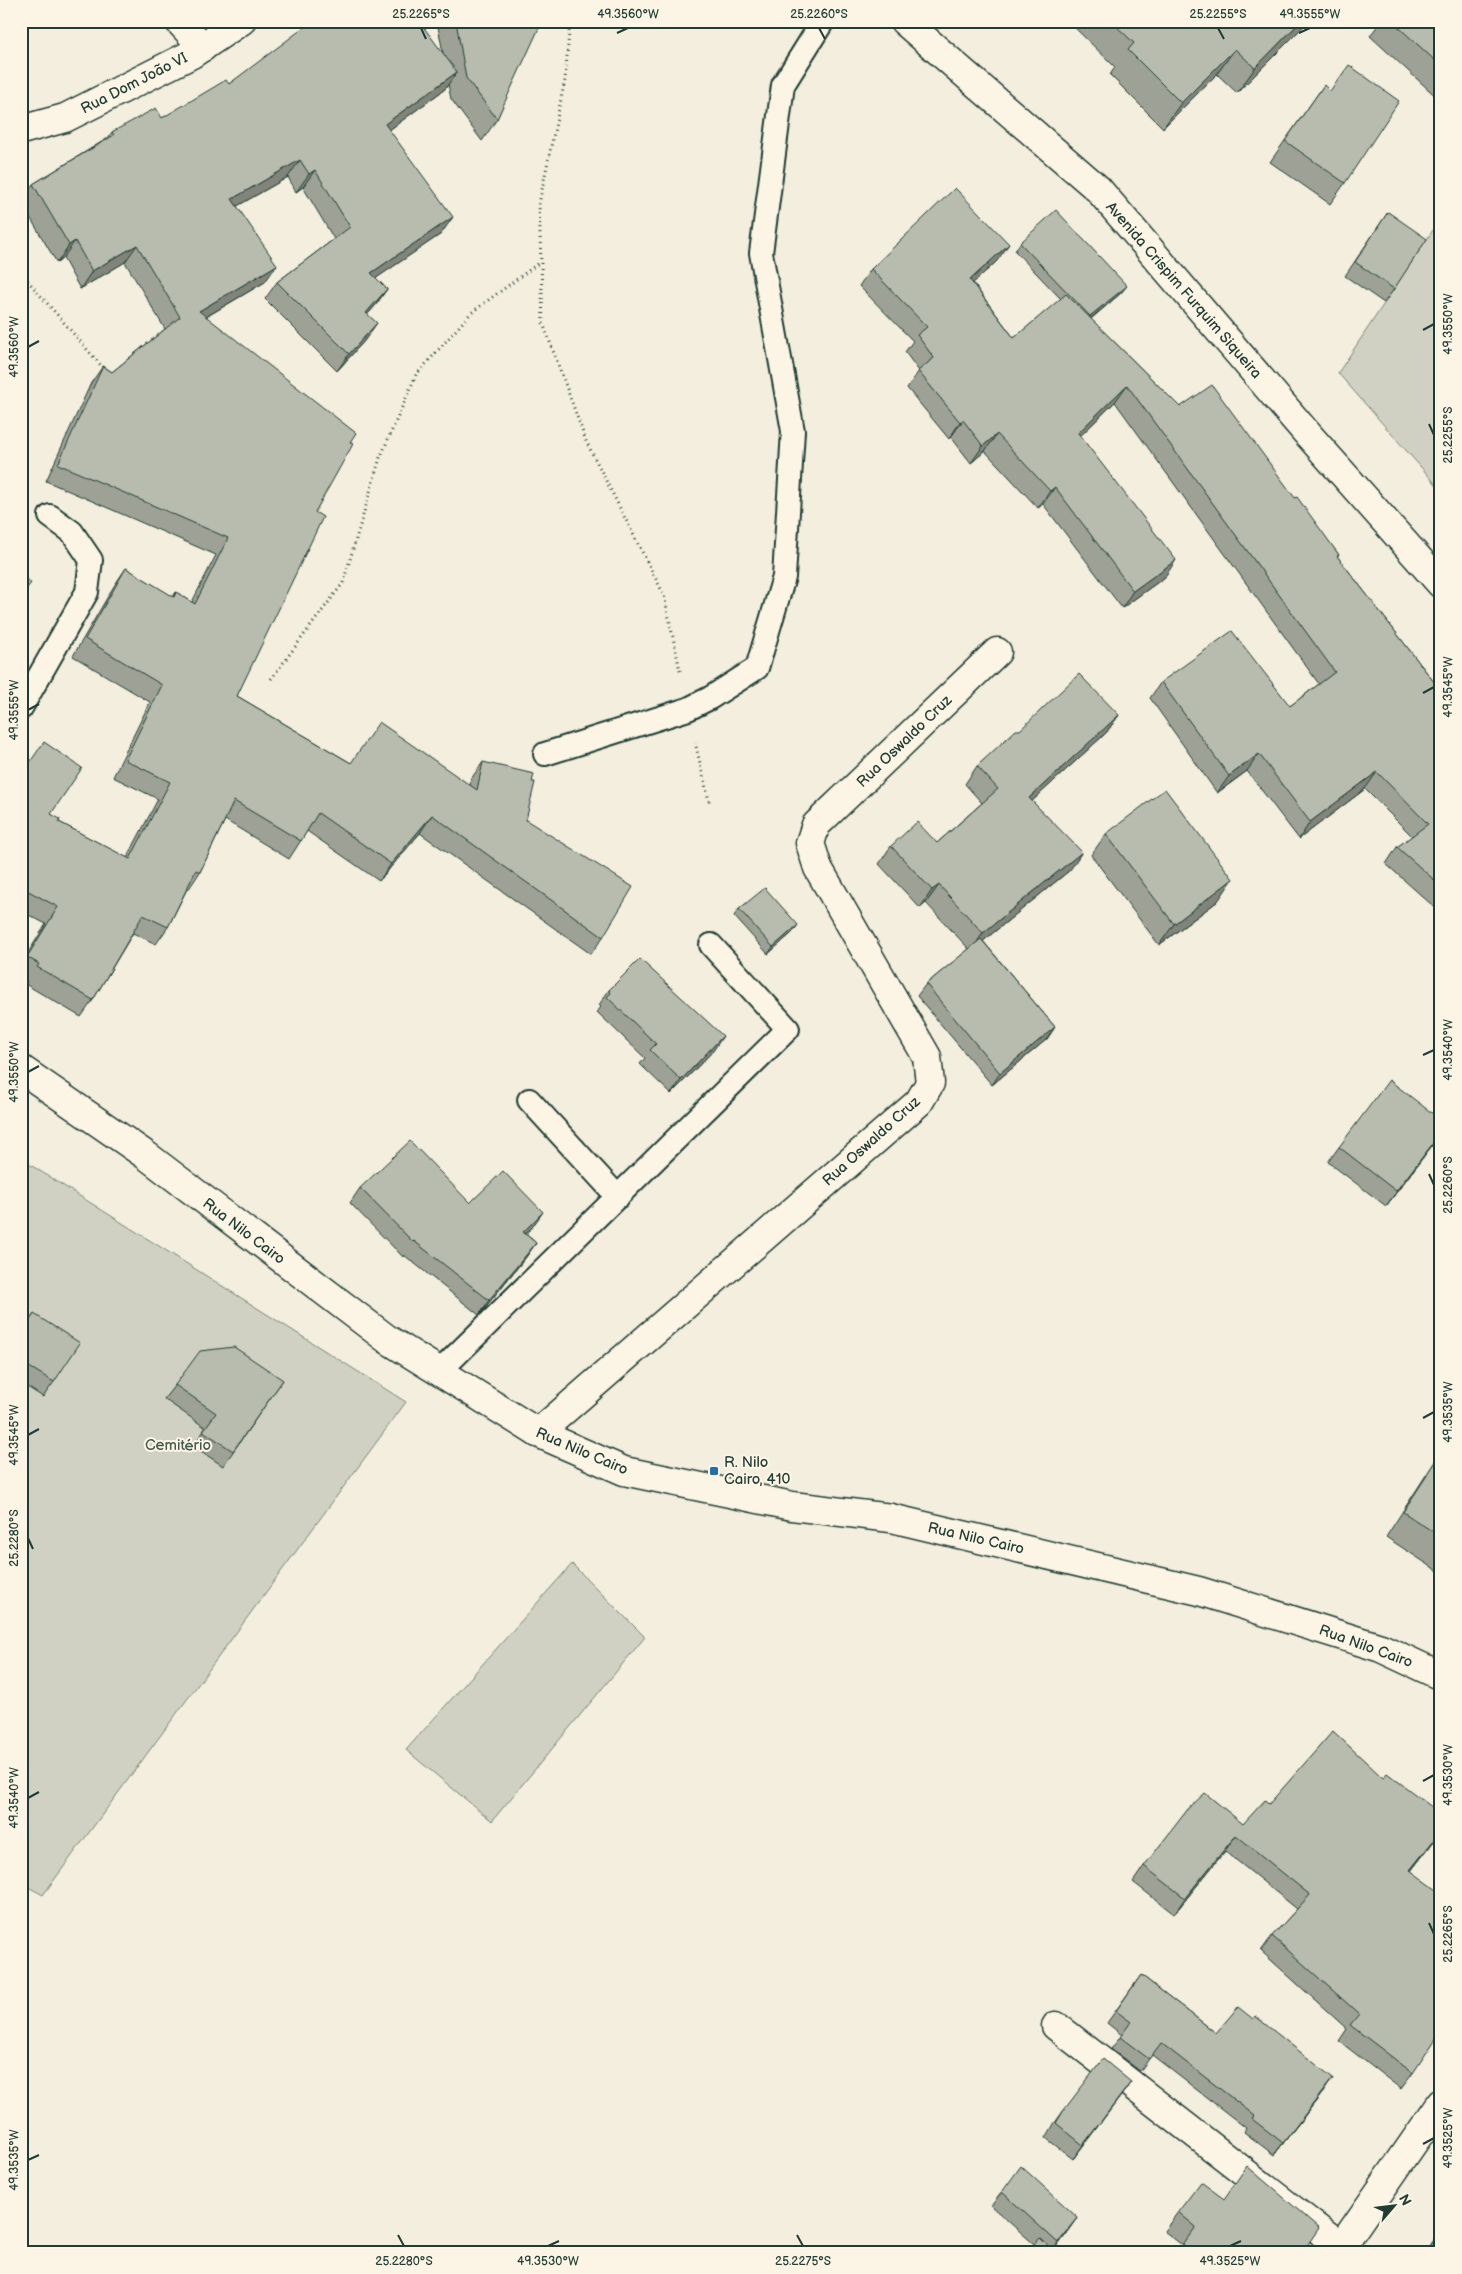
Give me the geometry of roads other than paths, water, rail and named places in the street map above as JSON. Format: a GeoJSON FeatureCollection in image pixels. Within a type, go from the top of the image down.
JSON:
{"type":"FeatureCollection","features":[{"type":"Feature","properties":{"kind":"street"},"geometry":{"type":"LineString","coordinates":[[179,21],[203,47]]}},
{"type":"Feature","properties":{"kind":"street","name":"Rua Dom João VI"},"geometry":{"type":"LineString","coordinates":[[21,130],[64,118],[203,47],[241,21]]}},
{"type":"Feature","properties":{"kind":"street","name":"Avenida Crispim Furquim Siqueira"},"geometry":{"type":"LineString","coordinates":[[904,21],[1098,189],[1305,432],[1441,584]]}},
{"type":"Feature","properties":{"kind":"street","name":"Rua Oswaldo Cruz"},"geometry":{"type":"LineString","coordinates":[[538,1433],[918,1102],[930,1083],[928,1057],[818,868],[810,843],[816,824],[997,652]]}},
{"type":"Feature","properties":{"kind":"street","name":"Rua Nilo Cairo"},"geometry":{"type":"LineString","coordinates":[[21,1069],[147,1156],[387,1339],[538,1433],[624,1471],[792,1506],[891,1518],[1199,1591],[1380,1648],[1441,1676]]}},
{"type":"Feature","properties":{"kind":"street"},"geometry":{"type":"LineString","coordinates":[[1056,2026],[1341,2247],[1441,2103]]}},
{"type":"Feature","properties":{"kind":"lane"},"geometry":{"type":"LineString","coordinates":[[545,754],[688,709],[710,698],[757,668],[784,577],[793,431],[761,253],[783,85],[823,21]]}},
{"type":"Feature","properties":{"kind":"lane"},"geometry":{"type":"LineString","coordinates":[[21,708],[87,592],[91,560],[72,532],[50,516]]}},
{"type":"Feature","properties":{"kind":"lane"},"geometry":{"type":"LineString","coordinates":[[439,1372],[788,1029],[711,946]]}},
{"type":"Feature","properties":{"kind":"lane"},"geometry":{"type":"LineString","coordinates":[[529,1100],[618,1196]]}},
{"type":"Feature","properties":{"kind":"place","name":"R. Nilo Cairo, 410"},"geometry":{"type":"Point","coordinates":[714,1471]}},
{"type":"Feature","properties":{"kind":"park label","name":"Cemitério"},"geometry":{"type":"Point","coordinates":[178,1445]}}]}
